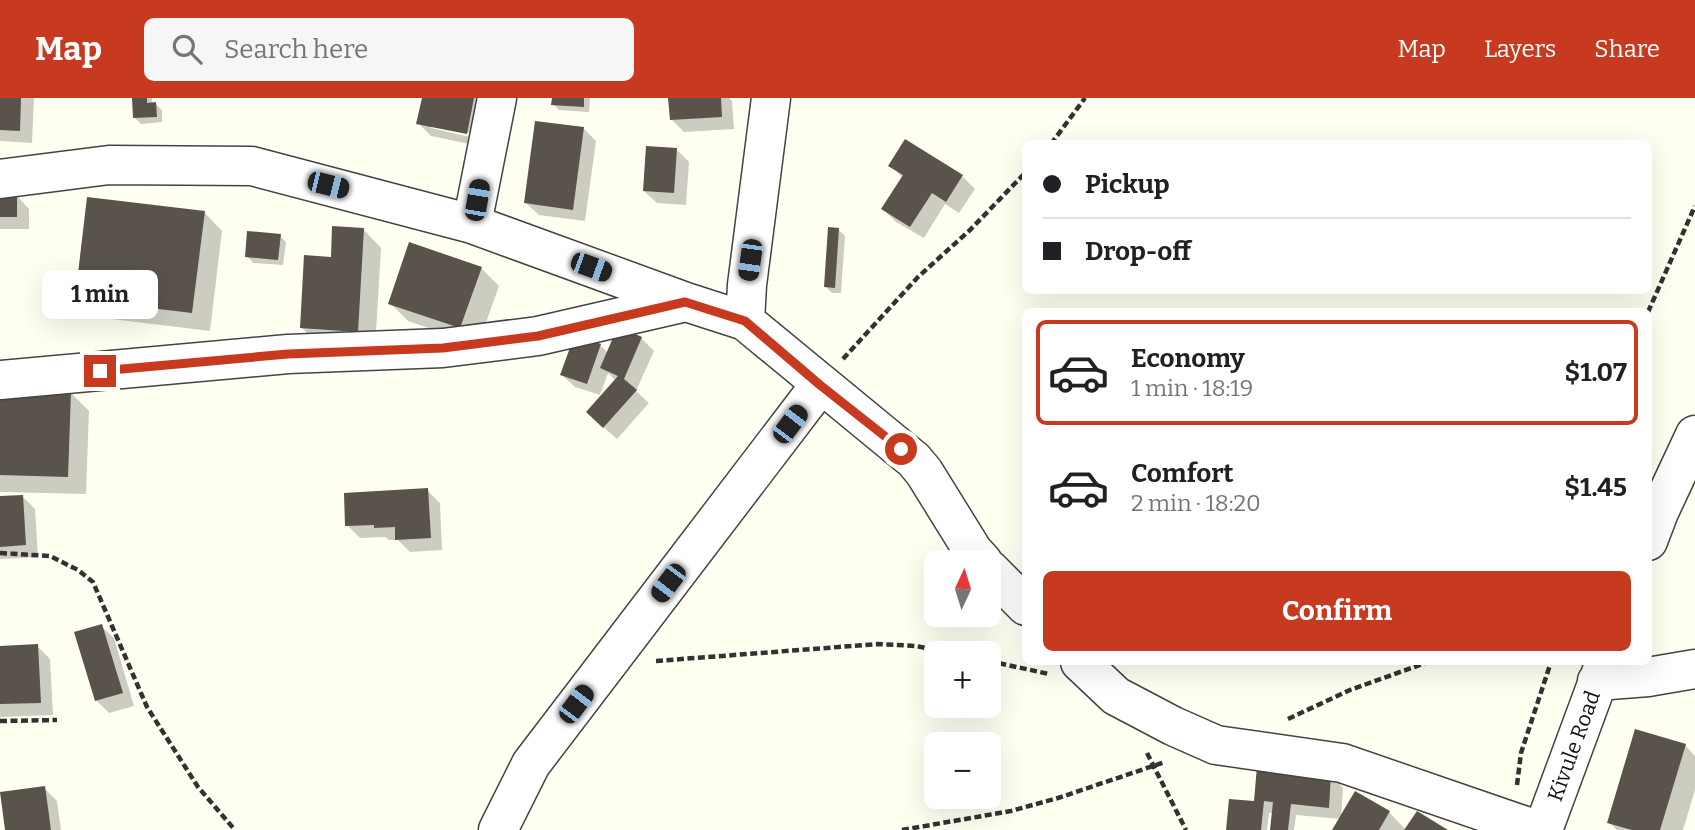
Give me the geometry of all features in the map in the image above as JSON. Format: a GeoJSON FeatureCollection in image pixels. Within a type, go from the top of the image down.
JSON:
{"type":"FeatureCollection","features":[{"type":"Feature","properties":{"kind":"street"},"geometry":{"type":"LineString","coordinates":[[472,224],[497,98]]}},
{"type":"Feature","properties":{"kind":"street"},"geometry":{"type":"LineString","coordinates":[[745,321],[747,285],[771,98]]}},
{"type":"Feature","properties":{"kind":"street"},"geometry":{"type":"LineString","coordinates":[[0,179],[109,165],[252,166],[472,224],[685,302],[745,321],[914,460],[972,550]]}},
{"type":"Feature","properties":{"kind":"street"},"geometry":{"type":"LineString","coordinates":[[0,380],[288,354],[443,348],[538,336],[685,302]]}},
{"type":"Feature","properties":{"kind":"street"},"geometry":{"type":"LineString","coordinates":[[498,830],[531,764],[820,385]]}},
{"type":"Feature","properties":{"kind":"street"},"geometry":{"type":"LineString","coordinates":[[1652,530],[1695,435]]}},
{"type":"Feature","properties":{"kind":"street"},"geometry":{"type":"LineString","coordinates":[[1001,581],[1022,602]]}},
{"type":"Feature","properties":{"kind":"street"},"geometry":{"type":"LineString","coordinates":[[1083,665],[1116,696],[1216,745],[1342,763],[1531,828]]}},
{"type":"Feature","properties":{"kind":"street"},"geometry":{"type":"LineString","coordinates":[[1601,671],[1648,677],[1695,669]]}},
{"type":"Feature","properties":{"kind":"street","name":"Kivule Road"},"geometry":{"type":"LineString","coordinates":[[1531,828],[1601,671]]}},
{"type":"Feature","properties":{"kind":"path"},"geometry":{"type":"LineString","coordinates":[[1054,140],[1085,98]]}},
{"type":"Feature","properties":{"kind":"path"},"geometry":{"type":"LineString","coordinates":[[820,385],[918,277],[970,230],[1022,176]]}},
{"type":"Feature","properties":{"kind":"path"},"geometry":{"type":"LineString","coordinates":[[1650,308],[1695,206]]}},
{"type":"Feature","properties":{"kind":"path"},"geometry":{"type":"LineString","coordinates":[[0,552],[50,556],[78,570],[93,582],[147,707],[198,787],[235,830]]}},
{"type":"Feature","properties":{"kind":"path"},"geometry":{"type":"LineString","coordinates":[[606,664],[877,644],[924,648]]}},
{"type":"Feature","properties":{"kind":"path"},"geometry":{"type":"LineString","coordinates":[[1280,723],[1350,690],[1420,665]]}},
{"type":"Feature","properties":{"kind":"path"},"geometry":{"type":"LineString","coordinates":[[1531,828],[1521,753],[1549,665]]}},
{"type":"Feature","properties":{"kind":"path"},"geometry":{"type":"LineString","coordinates":[[0,721],[57,720]]}},
{"type":"Feature","properties":{"kind":"path"},"geometry":{"type":"LineString","coordinates":[[1141,742],[1186,830]]}},
{"type":"Feature","properties":{"kind":"path"},"geometry":{"type":"LineString","coordinates":[[902,830],[1011,811],[1058,798],[1153,765]]}},
{"type":"Feature","properties":{"kind":"building"},"geometry":{"type":"Polygon","coordinates":[[[0,98],[21,98],[20,131],[0,130],[0,98]]]}},
{"type":"Feature","properties":{"kind":"building"},"geometry":{"type":"Polygon","coordinates":[[[132,98],[147,98],[147,103],[156,102],[157,117],[133,118],[132,98]]]}},
{"type":"Feature","properties":{"kind":"building"},"geometry":{"type":"Polygon","coordinates":[[[422,98],[474,98],[467,134],[416,124],[422,98]]]}},
{"type":"Feature","properties":{"kind":"building"},"geometry":{"type":"Polygon","coordinates":[[[552,98],[584,98],[584,107],[551,105],[552,98]]]}},
{"type":"Feature","properties":{"kind":"building"},"geometry":{"type":"Polygon","coordinates":[[[668,98],[721,98],[722,117],[670,120],[668,98]]]}},
{"type":"Feature","properties":{"kind":"building"},"geometry":{"type":"Polygon","coordinates":[[[535,121],[584,127],[573,210],[524,203],[535,121]]]}},
{"type":"Feature","properties":{"kind":"building"},"geometry":{"type":"Polygon","coordinates":[[[905,139],[963,175],[946,202],[932,193],[910,227],[881,209],[903,175],[888,166],[905,139]]]}},
{"type":"Feature","properties":{"kind":"building"},"geometry":{"type":"Polygon","coordinates":[[[646,146],[677,148],[674,193],[643,191],[646,146]]]}},
{"type":"Feature","properties":{"kind":"building"},"geometry":{"type":"Polygon","coordinates":[[[0,194],[17,194],[17,217],[0,217],[0,194]]]}},
{"type":"Feature","properties":{"kind":"building"},"geometry":{"type":"Polygon","coordinates":[[[87,197],[205,211],[192,313],[75,299],[87,197]]]}},
{"type":"Feature","properties":{"kind":"building"},"geometry":{"type":"Polygon","coordinates":[[[332,226],[364,228],[358,332],[300,328],[304,255],[331,257],[332,226]]]}},
{"type":"Feature","properties":{"kind":"building"},"geometry":{"type":"Polygon","coordinates":[[[828,227],[839,228],[835,288],[824,287],[828,227]]]}},
{"type":"Feature","properties":{"kind":"building"},"geometry":{"type":"Polygon","coordinates":[[[247,231],[281,234],[278,260],[245,257],[247,231]]]}},
{"type":"Feature","properties":{"kind":"building"},"geometry":{"type":"Polygon","coordinates":[[[409,242],[482,267],[460,328],[388,304],[409,242]]]}},
{"type":"Feature","properties":{"kind":"building"},"geometry":{"type":"Polygon","coordinates":[[[618,326],[642,337],[624,379],[637,390],[603,428],[586,412],[618,376],[600,368],[618,326]]]}},
{"type":"Feature","properties":{"kind":"building"},"geometry":{"type":"Polygon","coordinates":[[[575,334],[601,344],[587,384],[560,375],[575,334]]]}},
{"type":"Feature","properties":{"kind":"building"},"geometry":{"type":"Polygon","coordinates":[[[0,389],[71,392],[68,477],[0,475],[0,389]]]}},
{"type":"Feature","properties":{"kind":"building"},"geometry":{"type":"Polygon","coordinates":[[[428,488],[431,538],[395,540],[395,527],[345,526],[344,493],[428,488]]]}},
{"type":"Feature","properties":{"kind":"building"},"geometry":{"type":"Polygon","coordinates":[[[23,495],[26,545],[0,547],[0,496],[23,495]]]}},
{"type":"Feature","properties":{"kind":"building"},"geometry":{"type":"Polygon","coordinates":[[[102,624],[123,693],[95,701],[74,632],[102,624]]]}},
{"type":"Feature","properties":{"kind":"building"},"geometry":{"type":"Polygon","coordinates":[[[38,644],[41,703],[0,704],[0,646],[38,644]]]}},
{"type":"Feature","properties":{"kind":"building"},"geometry":{"type":"Polygon","coordinates":[[[1635,729],[1686,744],[1660,830],[1632,830],[1607,823],[1635,729]]]}},
{"type":"Feature","properties":{"kind":"building"},"geometry":{"type":"Polygon","coordinates":[[[1257,766],[1331,773],[1329,808],[1291,804],[1288,830],[1270,830],[1273,802],[1264,801],[1261,830],[1226,830],[1229,799],[1254,801],[1257,766]]]}},
{"type":"Feature","properties":{"kind":"building"},"geometry":{"type":"Polygon","coordinates":[[[45,786],[51,830],[5,830],[0,792],[45,786]]]}},
{"type":"Feature","properties":{"kind":"building"},"geometry":{"type":"Polygon","coordinates":[[[1355,791],[1390,811],[1379,830],[1332,830],[1355,791]]]}},
{"type":"Feature","properties":{"kind":"building"},"geometry":{"type":"Polygon","coordinates":[[[1417,811],[1448,830],[1404,830],[1417,811]]]}},
{"type":"Feature","properties":{"kind":"route"},"geometry":{"type":"LineString","coordinates":[[100,371],[288,354],[443,348],[538,336],[685,302],[745,321],[901,449]]}}]}
